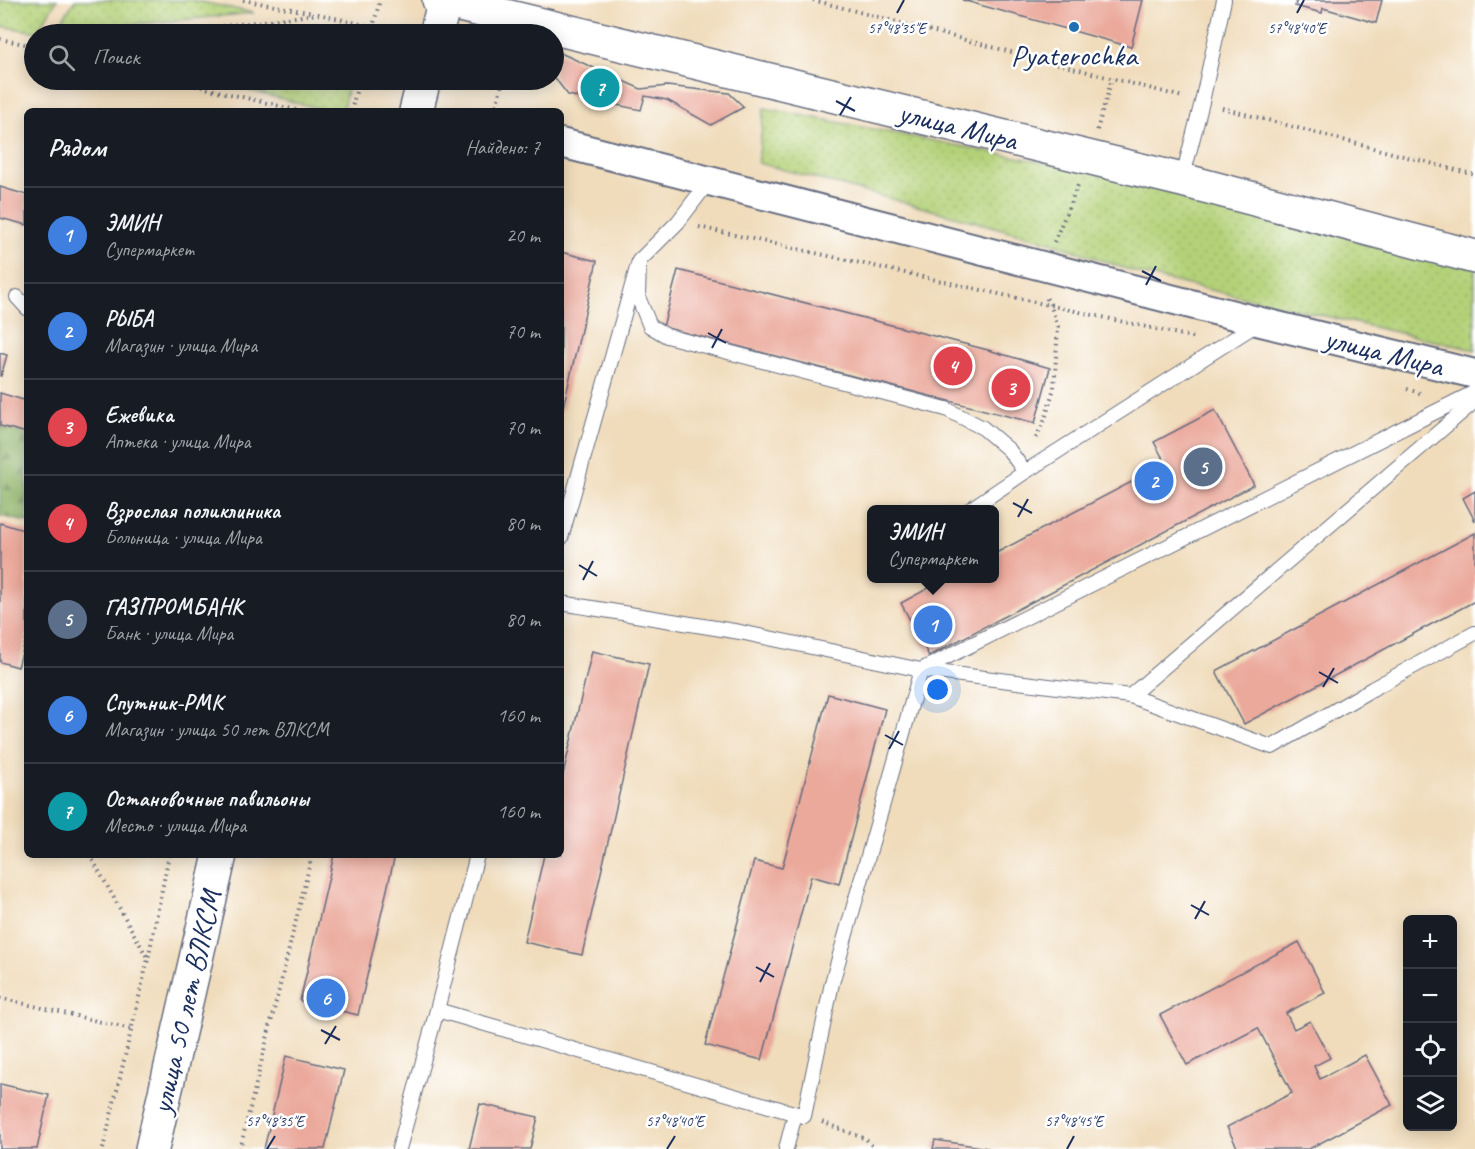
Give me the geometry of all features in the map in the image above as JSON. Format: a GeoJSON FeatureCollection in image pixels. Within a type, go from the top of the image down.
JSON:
{"type":"FeatureCollection","features":[{"type":"Feature","properties":{"kind":"street"},"geometry":{"type":"LineString","coordinates":[[438,24],[443,0]]}},
{"type":"Feature","properties":{"kind":"street","name":"улица Мира"},"geometry":{"type":"LineString","coordinates":[[443,0],[542,24]]}},
{"type":"Feature","properties":{"kind":"street","name":"улица Мира"},"geometry":{"type":"LineString","coordinates":[[564,29],[1182,180],[1475,257]]}},
{"type":"Feature","properties":{"kind":"street","name":"улица Мира"},"geometry":{"type":"LineString","coordinates":[[564,144],[1261,322],[1475,374]]}},
{"type":"Feature","properties":{"kind":"street","name":"улица 50 лет ВЛКСМ"},"geometry":{"type":"LineString","coordinates":[[152,1149],[219,858]]}},
{"type":"Feature","properties":{"kind":"lane"},"geometry":{"type":"LineString","coordinates":[[1182,180],[1224,0]]}},
{"type":"Feature","properties":{"kind":"lane"},"geometry":{"type":"LineString","coordinates":[[564,527],[639,261],[678,222],[709,182]]}},
{"type":"Feature","properties":{"kind":"lane"},"geometry":{"type":"LineString","coordinates":[[639,261],[638,297],[650,326],[667,336],[946,409],[983,428],[1009,450],[1025,472]]}},
{"type":"Feature","properties":{"kind":"lane"},"geometry":{"type":"LineString","coordinates":[[17,297],[24,305]]}},
{"type":"Feature","properties":{"kind":"lane"},"geometry":{"type":"LineString","coordinates":[[976,505],[1261,322]]}},
{"type":"Feature","properties":{"kind":"lane"},"geometry":{"type":"LineString","coordinates":[[786,1149],[799,1115],[832,983],[921,670],[1475,392]]}},
{"type":"Feature","properties":{"kind":"lane"},"geometry":{"type":"LineString","coordinates":[[1130,696],[1475,401]]}},
{"type":"Feature","properties":{"kind":"lane"},"geometry":{"type":"LineString","coordinates":[[564,603],[740,632],[921,670],[1130,696],[1272,747],[1475,633]]}},
{"type":"Feature","properties":{"kind":"lane"},"geometry":{"type":"LineString","coordinates":[[399,1149],[476,858]]}},
{"type":"Feature","properties":{"kind":"lane"},"geometry":{"type":"LineString","coordinates":[[437,1010],[799,1115]]}},
{"type":"Feature","properties":{"kind":"path"},"geometry":{"type":"LineString","coordinates":[[243,0],[361,24]]}},
{"type":"Feature","properties":{"kind":"path"},"geometry":{"type":"LineString","coordinates":[[375,24],[380,0]]}},
{"type":"Feature","properties":{"kind":"path"},"geometry":{"type":"LineString","coordinates":[[813,0],[1475,176]]}},
{"type":"Feature","properties":{"kind":"path"},"geometry":{"type":"LineString","coordinates":[[240,24],[318,14]]}},
{"type":"Feature","properties":{"kind":"path"},"geometry":{"type":"LineString","coordinates":[[0,39],[24,44]]}},
{"type":"Feature","properties":{"kind":"path"},"geometry":{"type":"LineString","coordinates":[[213,90],[288,108]]}},
{"type":"Feature","properties":{"kind":"path"},"geometry":{"type":"LineString","coordinates":[[352,108],[356,90]]}},
{"type":"Feature","properties":{"kind":"path"},"geometry":{"type":"LineString","coordinates":[[496,108],[500,90]]}},
{"type":"Feature","properties":{"kind":"path"},"geometry":{"type":"LineString","coordinates":[[678,222],[1203,340]]}},
{"type":"Feature","properties":{"kind":"path"},"geometry":{"type":"LineString","coordinates":[[1400,387],[1433,396]]}},
{"type":"Feature","properties":{"kind":"path"},"geometry":{"type":"LineString","coordinates":[[92,858],[148,959]]}},
{"type":"Feature","properties":{"kind":"path"},"geometry":{"type":"LineString","coordinates":[[103,1149],[148,959],[168,858]]}},
{"type":"Feature","properties":{"kind":"path"},"geometry":{"type":"LineString","coordinates":[[240,1149],[311,858]]}},
{"type":"Feature","properties":{"kind":"path"},"geometry":{"type":"LineString","coordinates":[[0,998],[131,1029]]}},
{"type":"Feature","properties":{"kind":"path"},"geometry":{"type":"LineString","coordinates":[[799,1115],[866,1139],[875,1149]]}},
{"type":"Feature","properties":{"kind":"green space"},"geometry":{"type":"Polygon","coordinates":[[[0,0],[57,0],[42,24],[24,24],[24,30],[0,26],[0,0]]]}},
{"type":"Feature","properties":{"kind":"green space"},"geometry":{"type":"Polygon","coordinates":[[[75,0],[192,0],[254,13],[138,24],[59,24],[75,0]]]}},
{"type":"Feature","properties":{"kind":"green space"},"geometry":{"type":"Polygon","coordinates":[[[247,90],[347,90],[343,108],[317,108],[247,90]]]}},
{"type":"Feature","properties":{"kind":"green space"},"geometry":{"type":"Polygon","coordinates":[[[764,108],[1079,169],[1475,266],[1475,350],[1140,274],[1054,243],[758,163],[764,108]]]}},
{"type":"Feature","properties":{"kind":"green space"},"geometry":{"type":"Polygon","coordinates":[[[0,426],[24,432],[24,521],[0,516],[0,426]]]}},
{"type":"Feature","properties":{"kind":"building"},"geometry":{"type":"Polygon","coordinates":[[[962,0],[1143,0],[1131,47],[962,0]]]}},
{"type":"Feature","properties":{"kind":"building"},"geometry":{"type":"Polygon","coordinates":[[[1297,0],[1382,0],[1376,23],[1323,8],[1322,13],[1295,6],[1297,0]]]}},
{"type":"Feature","properties":{"kind":"building"},"geometry":{"type":"Polygon","coordinates":[[[564,55],[641,89],[667,86],[729,93],[744,107],[711,125],[667,100],[645,96],[641,110],[568,95],[564,90],[564,55]]]}},
{"type":"Feature","properties":{"kind":"building"},"geometry":{"type":"Polygon","coordinates":[[[0,187],[24,194],[24,224],[0,218],[0,187]]]}},
{"type":"Feature","properties":{"kind":"building"},"geometry":{"type":"Polygon","coordinates":[[[564,253],[597,261],[564,403],[564,253]]]}},
{"type":"Feature","properties":{"kind":"building"},"geometry":{"type":"Polygon","coordinates":[[[678,270],[1050,368],[1035,423],[663,327],[678,270]]]}},
{"type":"Feature","properties":{"kind":"building"},"geometry":{"type":"Polygon","coordinates":[[[0,353],[7,355],[1,376],[0,376],[0,353]]]}},
{"type":"Feature","properties":{"kind":"building"},"geometry":{"type":"Polygon","coordinates":[[[0,393],[24,400],[24,432],[0,426],[0,393]]]}},
{"type":"Feature","properties":{"kind":"building"},"geometry":{"type":"Polygon","coordinates":[[[1215,410],[1254,485],[929,656],[901,603],[938,583],[999,583],[999,551],[1166,464],[1154,442],[1215,410]]]}},
{"type":"Feature","properties":{"kind":"building"},"geometry":{"type":"Polygon","coordinates":[[[1475,491],[1475,521],[1463,498],[1475,491]]]}},
{"type":"Feature","properties":{"kind":"building"},"geometry":{"type":"Polygon","coordinates":[[[0,523],[24,530],[24,646],[18,667],[0,662],[0,523]]]}},
{"type":"Feature","properties":{"kind":"building"},"geometry":{"type":"Polygon","coordinates":[[[1475,533],[1475,601],[1244,724],[1216,671],[1475,533]]]}},
{"type":"Feature","properties":{"kind":"building"},"geometry":{"type":"Polygon","coordinates":[[[592,651],[649,664],[582,955],[524,942],[543,858],[564,858],[564,770],[592,651]]]}},
{"type":"Feature","properties":{"kind":"building"},"geometry":{"type":"Polygon","coordinates":[[[828,694],[885,709],[839,884],[811,876],[762,1060],[705,1045],[754,861],[782,868],[828,694]]]}},
{"type":"Feature","properties":{"kind":"building"},"geometry":{"type":"Polygon","coordinates":[[[333,858],[394,858],[358,1015],[300,1001],[333,858]]]}},
{"type":"Feature","properties":{"kind":"building"},"geometry":{"type":"Polygon","coordinates":[[[1299,942],[1325,993],[1286,1013],[1294,1029],[1310,1021],[1330,1058],[1314,1066],[1320,1079],[1365,1055],[1392,1105],[1309,1149],[1238,1149],[1227,1127],[1292,1093],[1258,1028],[1187,1065],[1160,1015],[1299,942]]]}},
{"type":"Feature","properties":{"kind":"building"},"geometry":{"type":"Polygon","coordinates":[[[286,1056],[344,1070],[325,1149],[264,1149],[286,1056]]]}},
{"type":"Feature","properties":{"kind":"building"},"geometry":{"type":"Polygon","coordinates":[[[0,1084],[49,1095],[37,1149],[0,1149],[0,1084]]]}},
{"type":"Feature","properties":{"kind":"building"},"geometry":{"type":"Polygon","coordinates":[[[480,1104],[538,1117],[530,1149],[469,1149],[480,1104]]]}},
{"type":"Feature","properties":{"kind":"building"},"geometry":{"type":"Polygon","coordinates":[[[935,1140],[988,1148],[933,1149],[935,1140]]]}},
{"type":"Feature","properties":{"kind":"place","name":"Pyaterochka"},"geometry":{"type":"Point","coordinates":[1074,27]}},
{"type":"Feature","properties":{"kind":"place","name":"Остановочные павильоны"},"geometry":{"type":"Point","coordinates":[600,88]}},
{"type":"Feature","properties":{"kind":"place","name":"Взрослая поликлиника"},"geometry":{"type":"Point","coordinates":[953,366]}},
{"type":"Feature","properties":{"kind":"place","name":"Ежевика"},"geometry":{"type":"Point","coordinates":[1011,388]}},
{"type":"Feature","properties":{"kind":"place","name":"ГАЗПРОМБАНК"},"geometry":{"type":"Point","coordinates":[1203,467]}},
{"type":"Feature","properties":{"kind":"place","name":"РЫБА"},"geometry":{"type":"Point","coordinates":[1154,481]}},
{"type":"Feature","properties":{"kind":"place","name":"ЭМИН"},"geometry":{"type":"Point","coordinates":[933,625]}},
{"type":"Feature","properties":{"kind":"place","name":"Спутник-РМК"},"geometry":{"type":"Point","coordinates":[326,998]}}]}
